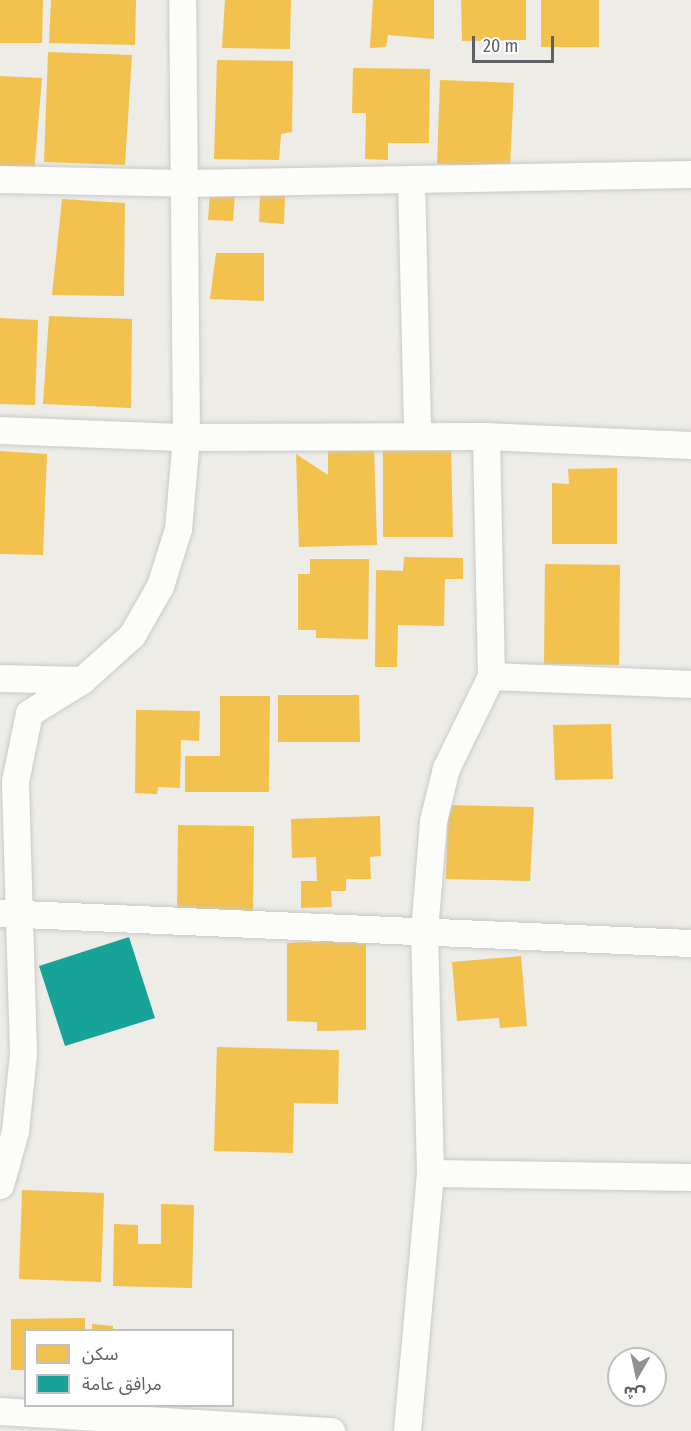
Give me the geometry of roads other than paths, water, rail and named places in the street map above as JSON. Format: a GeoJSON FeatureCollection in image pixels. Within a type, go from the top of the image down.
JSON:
{"type":"FeatureCollection","features":[{"type":"Feature","properties":{"kind":"street"},"geometry":{"type":"LineString","coordinates":[[0,1185],[15,1131],[23,1053],[11,913],[15,781],[29,713],[82,681],[132,635],[160,586],[178,530],[186,437],[182,0]]}},
{"type":"Feature","properties":{"kind":"street"},"geometry":{"type":"LineString","coordinates":[[0,179],[185,183],[691,174]]}},
{"type":"Feature","properties":{"kind":"street"},"geometry":{"type":"LineString","coordinates":[[411,180],[417,434]]}},
{"type":"Feature","properties":{"kind":"street"},"geometry":{"type":"LineString","coordinates":[[0,430],[186,437],[417,434],[691,445]]}},
{"type":"Feature","properties":{"kind":"street"},"geometry":{"type":"LineString","coordinates":[[407,1431],[430,1173],[424,931],[433,821],[446,768],[491,676],[486,436]]}},
{"type":"Feature","properties":{"kind":"street"},"geometry":{"type":"LineString","coordinates":[[491,676],[691,684]]}},
{"type":"Feature","properties":{"kind":"street"},"geometry":{"type":"LineString","coordinates":[[0,678],[82,681]]}},
{"type":"Feature","properties":{"kind":"street"},"geometry":{"type":"LineString","coordinates":[[11,913],[691,943]]}},
{"type":"Feature","properties":{"kind":"street"},"geometry":{"type":"LineString","coordinates":[[430,1173],[691,1177]]}},
{"type":"Feature","properties":{"kind":"street"},"geometry":{"type":"LineString","coordinates":[[0,1411],[331,1431]]}}]}
